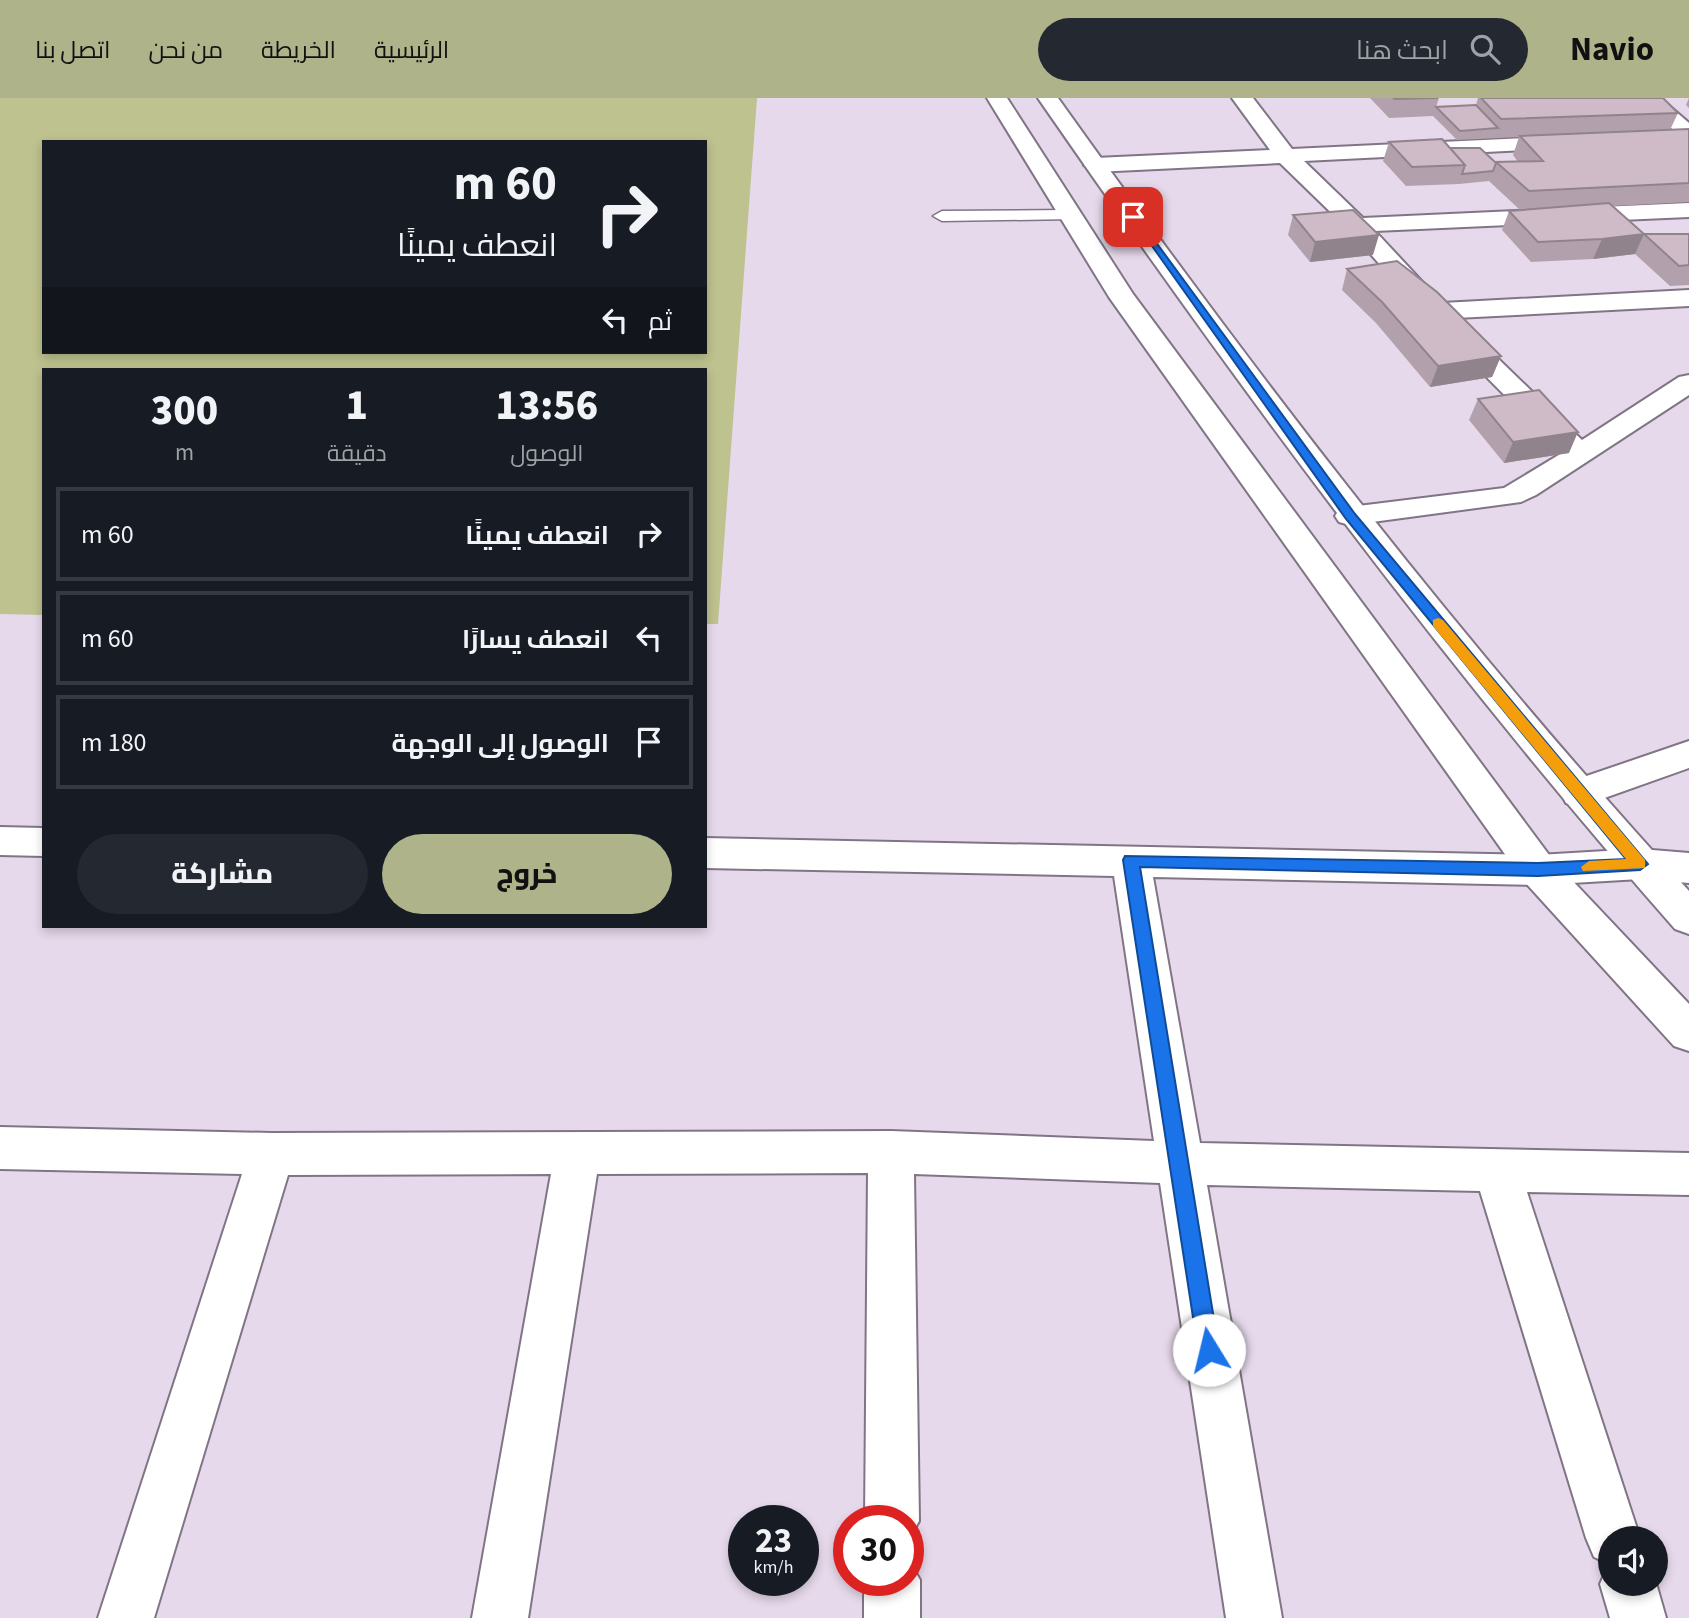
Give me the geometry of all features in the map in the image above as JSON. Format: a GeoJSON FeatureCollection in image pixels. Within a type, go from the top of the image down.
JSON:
{"type":"FeatureCollection","features":[{"type":"Feature","properties":{"kind":"street"},"geometry":{"type":"LineString","coordinates":[[997,98],[1068,215],[1122,297],[1538,870],[1689,1033]]}},
{"type":"Feature","properties":{"kind":"street"},"geometry":{"type":"LineString","coordinates":[[1048,98],[1350,516],[1579,793],[1689,918]]}},
{"type":"Feature","properties":{"kind":"street"},"geometry":{"type":"LineString","coordinates":[[1242,98],[1286,156],[1357,225],[1435,311],[1580,454]]}},
{"type":"Feature","properties":{"kind":"street"},"geometry":{"type":"LineString","coordinates":[[1648,98],[1689,135]]}},
{"type":"Feature","properties":{"kind":"street"},"geometry":{"type":"LineString","coordinates":[[1661,138],[1689,135]]}},
{"type":"Feature","properties":{"kind":"street"},"geometry":{"type":"LineString","coordinates":[[1095,165],[1592,141]]}},
{"type":"Feature","properties":{"kind":"street"},"geometry":{"type":"LineString","coordinates":[[1357,225],[1689,210]]}},
{"type":"Feature","properties":{"kind":"street"},"geometry":{"type":"LineString","coordinates":[[1435,311],[1689,298]]}},
{"type":"Feature","properties":{"kind":"street"},"geometry":{"type":"LineString","coordinates":[[1350,516],[1510,496],[1526,489],[1689,383]]}},
{"type":"Feature","properties":{"kind":"street"},"geometry":{"type":"LineString","coordinates":[[1579,793],[1689,754]]}},
{"type":"Feature","properties":{"kind":"street"},"geometry":{"type":"LineString","coordinates":[[0,841],[42,842]]}},
{"type":"Feature","properties":{"kind":"street"},"geometry":{"type":"LineString","coordinates":[[707,853],[1538,870],[1640,864],[1689,868]]}},
{"type":"Feature","properties":{"kind":"street"},"geometry":{"type":"LineString","coordinates":[[1131,860],[1178,1163],[1254,1618]]}},
{"type":"Feature","properties":{"kind":"street"},"geometry":{"type":"LineString","coordinates":[[0,1148],[271,1154],[891,1152],[1178,1163],[1689,1174]]}},
{"type":"Feature","properties":{"kind":"street"},"geometry":{"type":"LineString","coordinates":[[891,1152],[892,1505]]}},
{"type":"Feature","properties":{"kind":"street"},"geometry":{"type":"LineString","coordinates":[[126,1618],[271,1154]]}},
{"type":"Feature","properties":{"kind":"street"},"geometry":{"type":"LineString","coordinates":[[500,1618],[577,1154]]}},
{"type":"Feature","properties":{"kind":"street"},"geometry":{"type":"LineString","coordinates":[[1497,1170],[1609,1526]]}},
{"type":"Feature","properties":{"kind":"street"},"geometry":{"type":"LineString","coordinates":[[892,1596],[892,1618]]}},
{"type":"Feature","properties":{"kind":"street"},"geometry":{"type":"LineString","coordinates":[[1632,1596],[1638,1618]]}},
{"type":"Feature","properties":{"kind":"lane"},"geometry":{"type":"LineString","coordinates":[[942,216],[1068,215]]}},
{"type":"Feature","properties":{"kind":"green space"},"geometry":{"type":"Polygon","coordinates":[[[0,98],[757,98],[718,624],[707,624],[707,368],[42,368],[42,615],[0,614],[0,98]]]}},
{"type":"Feature","properties":{"kind":"building"},"geometry":{"type":"Polygon","coordinates":[[[1481,98],[1663,98],[1678,113],[1501,119],[1481,98]]]}},
{"type":"Feature","properties":{"kind":"building"},"geometry":{"type":"Polygon","coordinates":[[[1476,105],[1498,128],[1460,131],[1436,107],[1476,105]]]}},
{"type":"Feature","properties":{"kind":"building"},"geometry":{"type":"Polygon","coordinates":[[[1689,129],[1689,183],[1529,191],[1496,162],[1543,161],[1520,136],[1689,129]]]}},
{"type":"Feature","properties":{"kind":"building"},"geometry":{"type":"Polygon","coordinates":[[[1442,139],[1465,165],[1412,167],[1389,142],[1442,139]]]}},
{"type":"Feature","properties":{"kind":"building"},"geometry":{"type":"Polygon","coordinates":[[[1450,148],[1480,148],[1496,163],[1493,171],[1462,174],[1465,165],[1450,148]]]}},
{"type":"Feature","properties":{"kind":"building"},"geometry":{"type":"Polygon","coordinates":[[[1609,203],[1644,234],[1538,242],[1509,211],[1609,203]]]}},
{"type":"Feature","properties":{"kind":"building"},"geometry":{"type":"Polygon","coordinates":[[[1353,210],[1379,235],[1315,242],[1293,215],[1353,210]]]}},
{"type":"Feature","properties":{"kind":"building"},"geometry":{"type":"Polygon","coordinates":[[[1644,234],[1689,234],[1689,265],[1679,266],[1644,234]]]}},
{"type":"Feature","properties":{"kind":"building"},"geometry":{"type":"Polygon","coordinates":[[[1397,261],[1437,292],[1501,356],[1438,366],[1382,302],[1347,269],[1397,261]]]}},
{"type":"Feature","properties":{"kind":"building"},"geometry":{"type":"Polygon","coordinates":[[[1539,390],[1578,432],[1513,442],[1478,399],[1539,390]]]}},
{"type":"Feature","properties":{"kind":"slow traffic"},"geometry":{"type":"LineString","coordinates":[[1438,623],[1640,864],[1589,867]]}},
{"type":"Feature","properties":{"kind":"route"},"geometry":{"type":"LineString","coordinates":[[1133,217],[1350,516],[1640,864],[1538,870],[1131,860],[1209,1350]]}}]}
